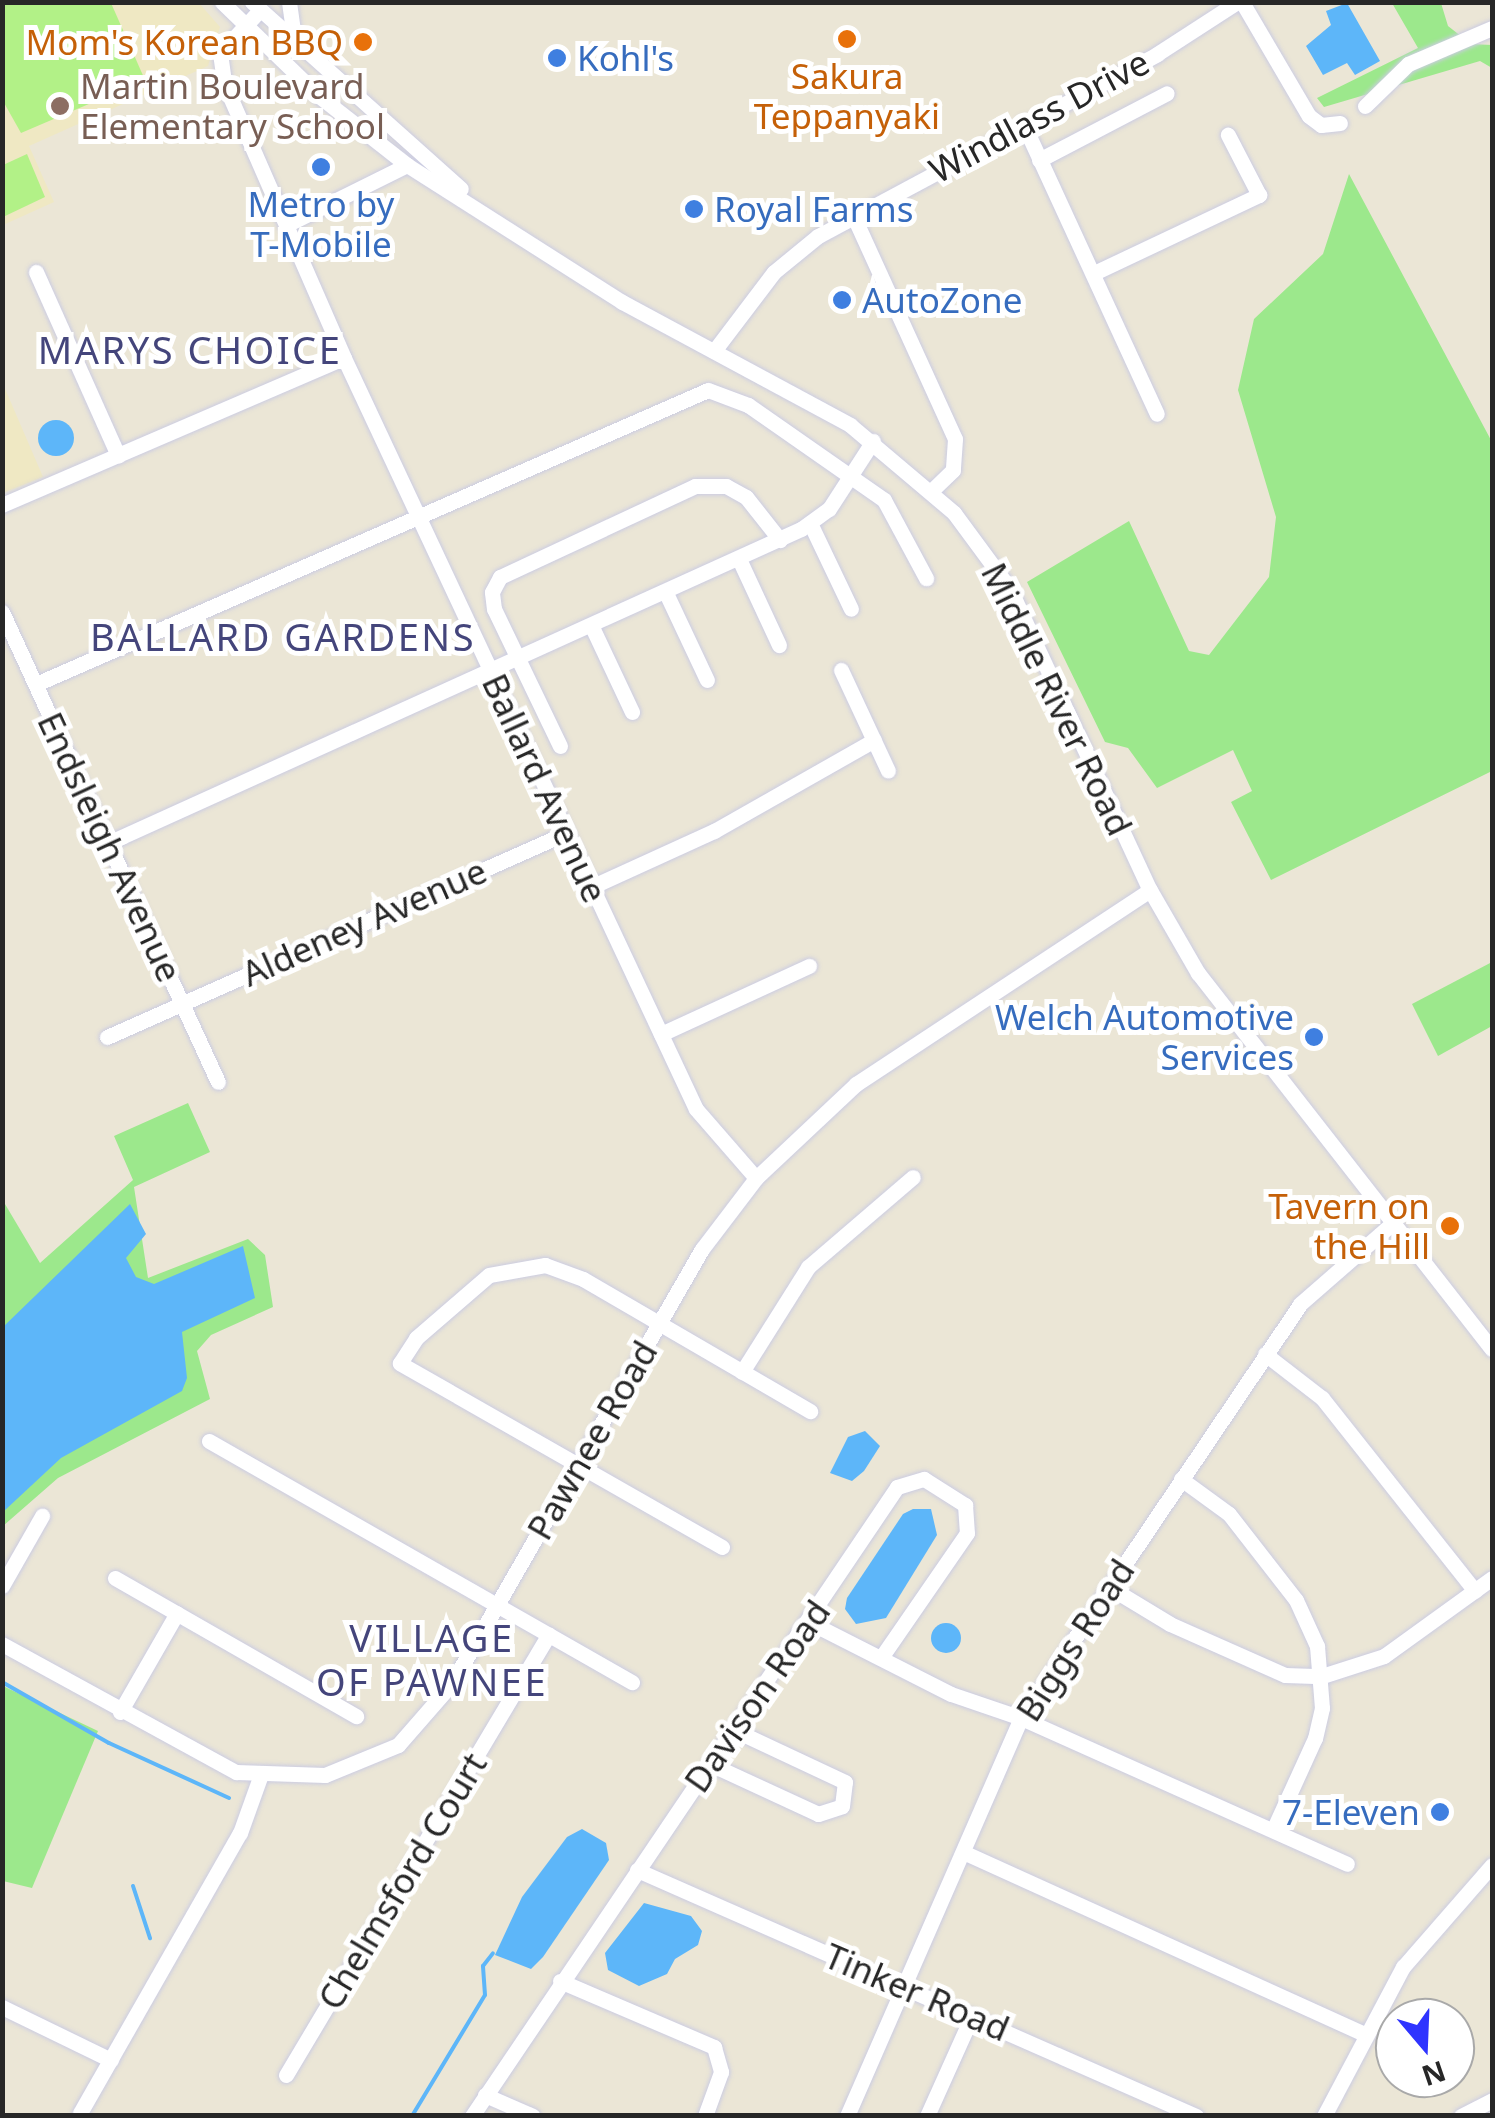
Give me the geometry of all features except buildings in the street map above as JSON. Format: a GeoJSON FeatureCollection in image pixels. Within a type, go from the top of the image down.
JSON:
{"type":"FeatureCollection","features":[{"type":"Feature","properties":{"kind":"street","name":"Middle River Road"},"geometry":{"type":"LineString","coordinates":[[222,2],[406,165],[474,202]]}},
{"type":"Feature","properties":{"kind":"street"},"geometry":{"type":"LineString","coordinates":[[289,2],[295,40]]}},
{"type":"Feature","properties":{"kind":"street"},"geometry":{"type":"LineString","coordinates":[[1240,2],[1308,116],[1321,125],[1340,123]]}},
{"type":"Feature","properties":{"kind":"street","name":"Windlass Drive"},"geometry":{"type":"LineString","coordinates":[[714,351],[774,272],[853,215],[1157,54],[1240,2]]}},
{"type":"Feature","properties":{"kind":"street","name":"Middle River Road"},"geometry":{"type":"LineString","coordinates":[[256,6],[474,202],[575,274],[872,441],[932,490],[1010,589],[1150,890],[1222,1006],[1492,1349]]}},
{"type":"Feature","properties":{"kind":"street","name":"Ballard Avenue"},"geometry":{"type":"LineString","coordinates":[[256,6],[220,53],[217,66],[344,358],[660,1034],[706,1127],[756,1178]]}},
{"type":"Feature","properties":{"kind":"street"},"geometry":{"type":"LineString","coordinates":[[1365,106],[1408,64],[1492,28]]}},
{"type":"Feature","properties":{"kind":"street"},"geometry":{"type":"LineString","coordinates":[[1040,160],[1166,94]]}},
{"type":"Feature","properties":{"kind":"street"},"geometry":{"type":"LineString","coordinates":[[1023,123],[1156,414]]}},
{"type":"Feature","properties":{"kind":"street"},"geometry":{"type":"LineString","coordinates":[[1094,273],[1259,195],[1228,136]]}},
{"type":"Feature","properties":{"kind":"street"},"geometry":{"type":"LineString","coordinates":[[286,226],[406,165]]}},
{"type":"Feature","properties":{"kind":"street"},"geometry":{"type":"LineString","coordinates":[[853,215],[955,439],[954,470],[932,490]]}},
{"type":"Feature","properties":{"kind":"street"},"geometry":{"type":"LineString","coordinates":[[36,272],[118,455]]}},
{"type":"Feature","properties":{"kind":"street"},"geometry":{"type":"LineString","coordinates":[[2,505],[344,358]]}},
{"type":"Feature","properties":{"kind":"street"},"geometry":{"type":"LineString","coordinates":[[36,684],[708,390],[738,399],[851,475],[890,507],[926,578]]}},
{"type":"Feature","properties":{"kind":"street"},"geometry":{"type":"LineString","coordinates":[[108,842],[492,674],[780,540],[829,509],[872,441]]}},
{"type":"Feature","properties":{"kind":"street"},"geometry":{"type":"LineString","coordinates":[[560,746],[519,661],[492,592],[500,577],[682,491],[715,484],[757,506],[780,540]]}},
{"type":"Feature","properties":{"kind":"street"},"geometry":{"type":"LineString","coordinates":[[810,524],[851,609]]}},
{"type":"Feature","properties":{"kind":"street"},"geometry":{"type":"LineString","coordinates":[[739,560],[779,645]]}},
{"type":"Feature","properties":{"kind":"street"},"geometry":{"type":"LineString","coordinates":[[666,594],[707,680]]}},
{"type":"Feature","properties":{"kind":"street","name":"Endsleigh Avenue"},"geometry":{"type":"LineString","coordinates":[[2,612],[218,1082]]}},
{"type":"Feature","properties":{"kind":"street"},"geometry":{"type":"LineString","coordinates":[[592,628],[632,712]]}},
{"type":"Feature","properties":{"kind":"street"},"geometry":{"type":"LineString","coordinates":[[841,670],[888,771]]}},
{"type":"Feature","properties":{"kind":"street"},"geometry":{"type":"LineString","coordinates":[[592,887],[714,831],[874,740]]}},
{"type":"Feature","properties":{"kind":"street","name":"Aldeney Avenue"},"geometry":{"type":"LineString","coordinates":[[107,1036],[566,832]]}},
{"type":"Feature","properties":{"kind":"street","name":"Pawnee Road"},"geometry":{"type":"LineString","coordinates":[[2,1644],[214,1765],[260,1778],[335,1773],[398,1745],[442,1698],[702,1249],[756,1178],[856,1084],[1150,890]]}},
{"type":"Feature","properties":{"kind":"street"},"geometry":{"type":"LineString","coordinates":[[660,1034],[809,966]]}},
{"type":"Feature","properties":{"kind":"street"},"geometry":{"type":"LineString","coordinates":[[742,1372],[808,1268],[913,1177]]}},
{"type":"Feature","properties":{"kind":"street","name":"Biggs Road"},"geometry":{"type":"LineString","coordinates":[[847,2116],[1022,1718],[1264,1354],[1318,1282],[1393,1222]]}},
{"type":"Feature","properties":{"kind":"street"},"geometry":{"type":"LineString","coordinates":[[722,1547],[400,1363],[431,1320],[461,1293],[517,1266],[571,1274],[810,1411]]}},
{"type":"Feature","properties":{"kind":"street"},"geometry":{"type":"LineString","coordinates":[[1264,1354],[1322,1398],[1474,1591]]}},
{"type":"Feature","properties":{"kind":"street"},"geometry":{"type":"LineString","coordinates":[[210,1441],[632,1682]]}},
{"type":"Feature","properties":{"kind":"street","name":"Davison Road"},"geometry":{"type":"LineString","coordinates":[[472,2116],[897,1487],[924,1478],[965,1505],[967,1533],[882,1656]]}},
{"type":"Feature","properties":{"kind":"street"},"geometry":{"type":"LineString","coordinates":[[1181,1479],[1228,1514],[1296,1600],[1317,1646],[1322,1676],[1315,1738],[1274,1828]]}},
{"type":"Feature","properties":{"kind":"street"},"geometry":{"type":"LineString","coordinates":[[2,1586],[42,1516]]}},
{"type":"Feature","properties":{"kind":"street"},"geometry":{"type":"LineString","coordinates":[[115,1578],[356,1716]]}},
{"type":"Feature","properties":{"kind":"street"},"geometry":{"type":"LineString","coordinates":[[1109,1587],[1170,1624],[1285,1676],[1322,1676],[1384,1656],[1492,1578]]}},
{"type":"Feature","properties":{"kind":"street"},"geometry":{"type":"LineString","coordinates":[[120,1712],[177,1614]]}},
{"type":"Feature","properties":{"kind":"street"},"geometry":{"type":"LineString","coordinates":[[809,1622],[951,1694],[1022,1718],[1348,1864]]}},
{"type":"Feature","properties":{"kind":"street","name":"Chelmsford Court"},"geometry":{"type":"LineString","coordinates":[[286,2076],[549,1634]]}},
{"type":"Feature","properties":{"kind":"street"},"geometry":{"type":"LineString","coordinates":[[710,1764],[818,1814],[842,1806],[844,1782],[734,1730]]}},
{"type":"Feature","properties":{"kind":"street"},"geometry":{"type":"LineString","coordinates":[[80,2112],[240,1833],[260,1778]]}},
{"type":"Feature","properties":{"kind":"street"},"geometry":{"type":"LineString","coordinates":[[962,1852],[1362,2032]]}},
{"type":"Feature","properties":{"kind":"street"},"geometry":{"type":"LineString","coordinates":[[1324,2116],[1362,2032],[1422,1941],[1492,1865]]}},
{"type":"Feature","properties":{"kind":"street","name":"Tinker Road"},"geometry":{"type":"LineString","coordinates":[[637,1870],[1196,2116]]}},
{"type":"Feature","properties":{"kind":"street"},"geometry":{"type":"LineString","coordinates":[[560,1982],[714,2048],[721,2072],[706,2116]]}},
{"type":"Feature","properties":{"kind":"street"},"geometry":{"type":"LineString","coordinates":[[2,2008],[110,2060]]}},
{"type":"Feature","properties":{"kind":"street"},"geometry":{"type":"LineString","coordinates":[[927,2116],[972,2016]]}},
{"type":"Feature","properties":{"kind":"street"},"geometry":{"type":"LineString","coordinates":[[485,2095],[533,2116]]}},
{"type":"Feature","properties":{"kind":"street"},"geometry":{"type":"LineString","coordinates":[[1461,2116],[1492,2100]]}},
{"type":"Feature","properties":{"kind":"shaded area","name":"Martin Boulevard Elementary School"},"geometry":{"type":"Polygon","coordinates":[[[2,3],[199,3],[220,27],[208,66],[29,146],[54,202],[3,225],[2,3]]]}},
{"type":"Feature","properties":{"kind":"shaded area"},"geometry":{"type":"Polygon","coordinates":[[[3,384],[43,477],[2,493],[3,384]]]}},
{"type":"Feature","properties":{"kind":"green space"},"geometry":{"type":"Polygon","coordinates":[[[2,3],[111,3],[145,80],[21,133],[3,101],[2,3]]]}},
{"type":"Feature","properties":{"kind":"green space"},"geometry":{"type":"Polygon","coordinates":[[[1392,3],[1441,3],[1448,26],[1471,44],[1492,45],[1492,68],[1480,61],[1324,107],[1317,98],[1418,48],[1392,3]]]}},
{"type":"Feature","properties":{"kind":"green space"},"geometry":{"type":"Polygon","coordinates":[[[27,154],[45,197],[3,217],[3,165],[27,154]]]}},
{"type":"Feature","properties":{"kind":"green space"},"geometry":{"type":"Polygon","coordinates":[[[1349,174],[1492,442],[1492,771],[1271,880],[1231,802],[1252,791],[1233,750],[1157,788],[1128,748],[1105,742],[1027,582],[1129,521],[1189,651],[1209,655],[1269,577],[1276,517],[1238,390],[1254,319],[1323,254],[1349,174]]]}},
{"type":"Feature","properties":{"kind":"green space"},"geometry":{"type":"Polygon","coordinates":[[[1492,962],[1492,1026],[1438,1056],[1412,1004],[1492,962]]]}},
{"type":"Feature","properties":{"kind":"green space"},"geometry":{"type":"Polygon","coordinates":[[[188,1103],[210,1152],[134,1187],[148,1278],[248,1239],[265,1255],[273,1307],[211,1335],[197,1351],[210,1399],[58,1478],[3,1526],[2,1199],[40,1263],[133,1180],[114,1136],[188,1103]]]}},
{"type":"Feature","properties":{"kind":"green space"},"geometry":{"type":"Polygon","coordinates":[[[3,1686],[98,1731],[32,1888],[3,1881],[3,1686]]]}},
{"type":"Feature","properties":{"kind":"water"},"geometry":{"type":"Polygon","coordinates":[[[1347,3],[1380,61],[1355,75],[1347,63],[1323,75],[1306,46],[1331,25],[1326,11],[1347,3]]]}},
{"type":"Feature","properties":{"kind":"water"},"geometry":{"type":"Polygon","coordinates":[[[56,420],[68,426],[74,438],[68,450],[56,456],[44,450],[38,438],[44,426],[56,420]]]}},
{"type":"Feature","properties":{"kind":"water"},"geometry":{"type":"Polygon","coordinates":[[[130,1204],[146,1234],[126,1258],[136,1277],[154,1284],[243,1246],[255,1298],[182,1332],[187,1378],[182,1391],[61,1458],[3,1512],[3,1327],[130,1204]]]}},
{"type":"Feature","properties":{"kind":"water"},"geometry":{"type":"Polygon","coordinates":[[[865,1431],[880,1446],[864,1471],[852,1481],[830,1473],[848,1437],[865,1431]]]}},
{"type":"Feature","properties":{"kind":"water"},"geometry":{"type":"Polygon","coordinates":[[[913,1509],[931,1509],[937,1535],[886,1618],[856,1624],[845,1609],[847,1598],[903,1514],[913,1509]]]}},
{"type":"Feature","properties":{"kind":"water"},"geometry":{"type":"Polygon","coordinates":[[[946,1623],[957,1627],[961,1638],[957,1649],[946,1653],[935,1649],[931,1638],[935,1627],[946,1623]]]}},
{"type":"Feature","properties":{"kind":"water"},"geometry":{"type":"Polygon","coordinates":[[[582,1829],[606,1843],[609,1860],[543,1957],[531,1969],[495,1955],[522,1897],[567,1837],[582,1829]]]}},
{"type":"Feature","properties":{"kind":"water"},"geometry":{"type":"Polygon","coordinates":[[[644,1903],[691,1916],[702,1931],[698,1945],[675,1959],[667,1974],[639,1986],[608,1970],[605,1953],[644,1903]]]}},
{"type":"Feature","properties":{"kind":"waterway"},"geometry":{"type":"LineString","coordinates":[[2,1682],[109,1743],[229,1798]]}},
{"type":"Feature","properties":{"kind":"waterway"},"geometry":{"type":"LineString","coordinates":[[133,1886],[150,1938]]}},
{"type":"Feature","properties":{"kind":"waterway"},"geometry":{"type":"LineString","coordinates":[[412,2116],[485,1995],[483,1966],[493,1953]]}},
{"type":"Feature","properties":{"kind":"place","name":"Sakura Teppanyaki"},"geometry":{"type":"Point","coordinates":[847,39]}},
{"type":"Feature","properties":{"kind":"place","name":"Mom's Korean BBQ"},"geometry":{"type":"Point","coordinates":[363,42]}},
{"type":"Feature","properties":{"kind":"place","name":"Kohl's"},"geometry":{"type":"Point","coordinates":[557,58]}},
{"type":"Feature","properties":{"kind":"place","name":"Martin Boulevard Elementary School"},"geometry":{"type":"Point","coordinates":[60,106]}},
{"type":"Feature","properties":{"kind":"place","name":"Metro by T-Mobile"},"geometry":{"type":"Point","coordinates":[321,167]}},
{"type":"Feature","properties":{"kind":"place","name":"Royal Farms"},"geometry":{"type":"Point","coordinates":[694,209]}},
{"type":"Feature","properties":{"kind":"place","name":"AutoZone"},"geometry":{"type":"Point","coordinates":[842,300]}},
{"type":"Feature","properties":{"kind":"place","name":"Welch Automotive Services"},"geometry":{"type":"Point","coordinates":[1314,1037]}},
{"type":"Feature","properties":{"kind":"place","name":"Tavern on the Hill"},"geometry":{"type":"Point","coordinates":[1450,1226]}},
{"type":"Feature","properties":{"kind":"place","name":"7-Eleven"},"geometry":{"type":"Point","coordinates":[1440,1812]}},
{"type":"Feature","properties":{"kind":"district","name":"MARYS CHOICE"},"geometry":{"type":"Point","coordinates":[190,350]}},
{"type":"Feature","properties":{"kind":"district","name":"BALLARD GARDENS"},"geometry":{"type":"Point","coordinates":[283,637]}},
{"type":"Feature","properties":{"kind":"district","name":"VILLAGE OF PAWNEE"},"geometry":{"type":"Point","coordinates":[432,1660]}}]}
